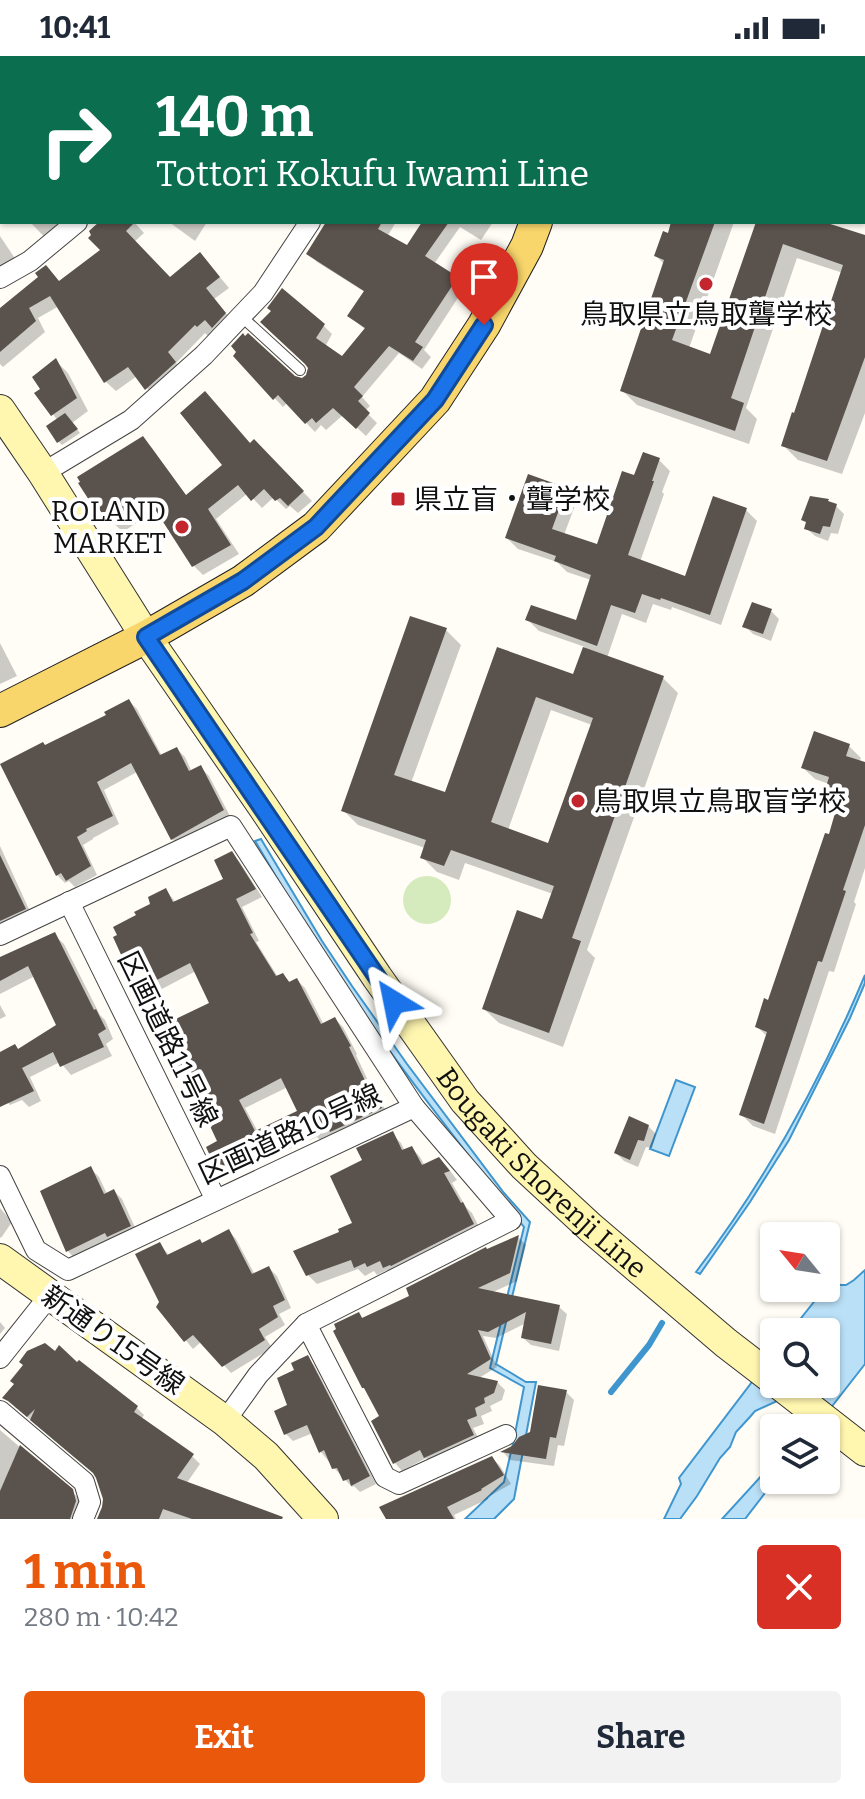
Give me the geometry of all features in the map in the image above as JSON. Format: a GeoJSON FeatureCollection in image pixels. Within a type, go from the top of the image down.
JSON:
{"type":"FeatureCollection","features":[{"type":"Feature","properties":{"kind":"main road"},"geometry":{"type":"LineString","coordinates":[[0,711],[146,637],[243,581],[316,527],[435,400],[484,325],[527,246],[535,224]]}},
{"type":"Feature","properties":{"kind":"main road","name":"Bougaki Shorenji Line"},"geometry":{"type":"LineString","coordinates":[[0,410],[146,637],[465,1101],[537,1178],[591,1228],[760,1370]]}},
{"type":"Feature","properties":{"kind":"main road","name":"新通り15号線"},"geometry":{"type":"LineString","coordinates":[[0,1259],[225,1421],[266,1456],[323,1519]]}},
{"type":"Feature","properties":{"kind":"main road","name":"Bougaki Shorenji Line"},"geometry":{"type":"LineString","coordinates":[[797,1398],[865,1451]]}},
{"type":"Feature","properties":{"kind":"street"},"geometry":{"type":"LineString","coordinates":[[0,278],[30,261],[75,224]]}},
{"type":"Feature","properties":{"kind":"street"},"geometry":{"type":"LineString","coordinates":[[43,473],[131,420],[204,355],[263,293],[309,224]]}},
{"type":"Feature","properties":{"kind":"street"},"geometry":{"type":"LineString","coordinates":[[0,935],[264,808]]}},
{"type":"Feature","properties":{"kind":"street","name":"区画道路10号線"},"geometry":{"type":"LineString","coordinates":[[0,1176],[36,1250],[68,1270],[414,1107],[231,826]]}},
{"type":"Feature","properties":{"kind":"street","name":"区画道路11号線"},"geometry":{"type":"LineString","coordinates":[[69,902],[216,1200]]}},
{"type":"Feature","properties":{"kind":"street"},"geometry":{"type":"LineString","coordinates":[[225,1421],[258,1375],[306,1324],[511,1220],[414,1107]]}},
{"type":"Feature","properties":{"kind":"street"},"geometry":{"type":"LineString","coordinates":[[0,1358],[50,1295]]}},
{"type":"Feature","properties":{"kind":"street"},"geometry":{"type":"LineString","coordinates":[[306,1324],[385,1477],[399,1484],[506,1435]]}},
{"type":"Feature","properties":{"kind":"street"},"geometry":{"type":"LineString","coordinates":[[0,1411],[84,1482],[90,1502],[83,1519]]}},
{"type":"Feature","properties":{"kind":"lane"},"geometry":{"type":"LineString","coordinates":[[241,316],[300,370]]}},
{"type":"Feature","properties":{"kind":"green space"},"geometry":{"type":"Polygon","coordinates":[[[427,876],[444,883],[451,900],[444,917],[427,924],[410,917],[403,900],[410,883],[427,876]]]}},
{"type":"Feature","properties":{"kind":"water"},"geometry":{"type":"Polygon","coordinates":[[[261,839],[352,986],[504,1193],[530,1222],[496,1364],[526,1382],[536,1382],[514,1499],[494,1519],[465,1519],[504,1482],[514,1439],[524,1387],[490,1368],[524,1227],[366,1018],[255,841],[261,839]]]}},
{"type":"Feature","properties":{"kind":"water"},"geometry":{"type":"Polygon","coordinates":[[[865,975],[865,983],[850,1018],[789,1140],[700,1274],[696,1272],[745,1202],[790,1129],[830,1053],[865,975]]]}},
{"type":"Feature","properties":{"kind":"water"},"geometry":{"type":"Polygon","coordinates":[[[676,1080],[695,1087],[669,1156],[650,1149],[676,1080]]]}},
{"type":"Feature","properties":{"kind":"water"},"geometry":{"type":"Polygon","coordinates":[[[865,1270],[865,1364],[840,1396],[840,1318],[801,1318],[814,1302],[840,1302],[840,1285],[854,1280],[865,1270]]]}},
{"type":"Feature","properties":{"kind":"water"},"geometry":{"type":"Polygon","coordinates":[[[760,1371],[760,1398],[784,1398],[755,1411],[736,1432],[730,1447],[680,1519],[664,1519],[681,1484],[679,1478],[760,1371]]]}},
{"type":"Feature","properties":{"kind":"water"},"geometry":{"type":"Polygon","coordinates":[[[806,1398],[838,1398],[826,1414],[802,1414],[806,1398]]]}},
{"type":"Feature","properties":{"kind":"water"},"geometry":{"type":"Polygon","coordinates":[[[760,1477],[760,1494],[764,1494],[745,1519],[722,1519],[760,1477]]]}},
{"type":"Feature","properties":{"kind":"building"},"geometry":{"type":"Polygon","coordinates":[[[97,224],[133,224],[126,231],[170,277],[200,252],[220,277],[206,288],[226,313],[212,328],[205,320],[197,327],[195,325],[168,352],[176,362],[145,390],[128,367],[104,383],[50,296],[29,308],[36,321],[0,352],[0,308],[38,277],[35,273],[46,265],[59,281],[100,250],[88,238],[91,235],[89,231],[97,224]]]}},
{"type":"Feature","properties":{"kind":"building"},"geometry":{"type":"Polygon","coordinates":[[[325,224],[381,224],[378,229],[407,245],[421,224],[448,224],[425,256],[458,277],[415,342],[423,347],[413,361],[389,346],[354,387],[363,396],[358,401],[370,413],[356,429],[333,408],[316,423],[312,418],[305,424],[278,395],[273,400],[233,356],[236,352],[231,346],[243,333],[245,336],[248,333],[295,376],[302,378],[306,375],[308,368],[305,364],[260,322],[271,311],[267,308],[282,288],[325,324],[316,338],[342,356],[365,328],[347,316],[364,291],[306,254],[325,224]]]}},
{"type":"Feature","properties":{"kind":"building"},"geometry":{"type":"Polygon","coordinates":[[[670,224],[714,224],[672,340],[710,354],[755,224],[830,224],[865,235],[865,357],[827,461],[781,446],[843,265],[783,244],[731,398],[744,403],[735,431],[620,391],[664,260],[654,256],[663,231],[668,233],[670,224]]]}},
{"type":"Feature","properties":{"kind":"building"},"geometry":{"type":"Polygon","coordinates":[[[56,358],[77,398],[51,416],[34,393],[40,389],[32,377],[56,358]]]}},
{"type":"Feature","properties":{"kind":"building"},"geometry":{"type":"Polygon","coordinates":[[[205,391],[250,443],[254,439],[304,491],[288,506],[280,498],[275,501],[264,489],[251,501],[238,485],[208,509],[231,545],[192,567],[149,500],[112,524],[92,498],[89,500],[77,477],[143,436],[186,495],[222,465],[180,413],[205,391]]]}},
{"type":"Feature","properties":{"kind":"building"},"geometry":{"type":"Polygon","coordinates":[[[65,413],[78,429],[57,443],[46,426],[65,413]]]}},
{"type":"Feature","properties":{"kind":"building"},"geometry":{"type":"Polygon","coordinates":[[[643,452],[660,458],[628,555],[685,576],[713,496],[747,508],[710,615],[642,594],[635,613],[611,605],[597,646],[525,620],[531,605],[576,620],[591,575],[554,561],[556,556],[505,538],[528,474],[567,488],[552,529],[597,544],[622,471],[634,475],[643,452]]]}},
{"type":"Feature","properties":{"kind":"building"},"geometry":{"type":"Polygon","coordinates":[[[810,496],[829,499],[837,504],[830,527],[823,526],[820,534],[804,529],[806,522],[801,520],[810,496]]]}},
{"type":"Feature","properties":{"kind":"building"},"geometry":{"type":"Polygon","coordinates":[[[752,602],[772,609],[763,634],[742,627],[752,602]]]}},
{"type":"Feature","properties":{"kind":"building"},"geometry":{"type":"Polygon","coordinates":[[[410,616],[447,628],[394,775],[445,792],[497,647],[573,674],[583,647],[664,676],[572,938],[581,941],[549,1033],[482,1009],[517,910],[542,919],[554,886],[451,850],[444,866],[420,858],[426,840],[341,811],[410,616]],[[536,697],[491,822],[548,843],[593,718],[536,697]]]}},
{"type":"Feature","properties":{"kind":"building"},"geometry":{"type":"Polygon","coordinates":[[[129,699],[160,755],[177,747],[189,771],[201,765],[224,810],[171,840],[131,763],[97,782],[113,816],[77,837],[91,866],[66,881],[61,873],[56,876],[0,764],[106,715],[104,712],[129,699]]]}},
{"type":"Feature","properties":{"kind":"building"},"geometry":{"type":"Polygon","coordinates":[[[814,731],[850,744],[846,756],[865,762],[865,825],[843,890],[846,891],[822,962],[818,961],[764,1124],[739,1115],[767,1032],[755,1027],[764,998],[768,1000],[839,799],[824,794],[829,777],[801,768],[814,731]]]}},
{"type":"Feature","properties":{"kind":"building"},"geometry":{"type":"Polygon","coordinates":[[[232,851],[256,889],[236,899],[253,933],[250,934],[276,976],[283,973],[289,982],[297,978],[321,1024],[335,1017],[369,1089],[372,1087],[382,1108],[330,1132],[327,1126],[311,1134],[309,1129],[216,1169],[206,1147],[217,1141],[179,1060],[172,1064],[165,1047],[171,1044],[161,1026],[209,1003],[190,963],[151,983],[136,953],[123,959],[113,937],[117,935],[113,927],[150,904],[148,897],[166,888],[173,902],[223,879],[214,860],[232,851]],[[281,1078],[239,1100],[255,1131],[297,1111],[281,1078]]]}},
{"type":"Feature","properties":{"kind":"building"},"geometry":{"type":"Polygon","coordinates":[[[0,855],[26,909],[0,921],[0,855]]]}},
{"type":"Feature","properties":{"kind":"building"},"geometry":{"type":"Polygon","coordinates":[[[55,932],[106,1029],[98,1034],[104,1047],[60,1067],[53,1052],[22,1068],[34,1091],[0,1107],[0,1052],[15,1044],[18,1049],[56,1025],[28,966],[0,981],[0,957],[55,932]]]}},
{"type":"Feature","properties":{"kind":"building"},"geometry":{"type":"Polygon","coordinates":[[[629,1116],[649,1125],[644,1141],[638,1140],[630,1160],[614,1153],[629,1116]]]}},
{"type":"Feature","properties":{"kind":"building"},"geometry":{"type":"Polygon","coordinates":[[[393,1131],[402,1150],[412,1146],[422,1165],[439,1157],[450,1171],[444,1173],[474,1224],[391,1266],[383,1268],[380,1261],[367,1267],[365,1263],[354,1268],[351,1260],[306,1276],[293,1251],[339,1232],[338,1229],[352,1223],[330,1176],[362,1160],[356,1148],[393,1131]]]}},
{"type":"Feature","properties":{"kind":"building"},"geometry":{"type":"Polygon","coordinates":[[[91,1166],[104,1194],[114,1189],[131,1226],[107,1237],[105,1233],[66,1252],[40,1191],[91,1166]]]}},
{"type":"Feature","properties":{"kind":"building"},"geometry":{"type":"Polygon","coordinates":[[[229,1229],[252,1274],[269,1266],[285,1300],[273,1306],[278,1317],[259,1329],[265,1340],[222,1367],[193,1335],[184,1342],[156,1307],[159,1302],[135,1254],[160,1242],[167,1255],[200,1239],[202,1243],[229,1229]]]}},
{"type":"Feature","properties":{"kind":"building"},"geometry":{"type":"Polygon","coordinates":[[[519,1235],[510,1273],[478,1288],[560,1305],[551,1344],[521,1338],[526,1312],[488,1332],[478,1330],[491,1359],[467,1374],[498,1381],[494,1393],[475,1408],[477,1416],[467,1420],[474,1435],[424,1458],[420,1450],[393,1464],[371,1421],[379,1416],[333,1331],[336,1329],[334,1324],[359,1312],[362,1318],[409,1296],[406,1288],[486,1247],[519,1235]]]}},
{"type":"Feature","properties":{"kind":"building"},"geometry":{"type":"Polygon","coordinates":[[[45,1343],[55,1351],[59,1345],[77,1362],[79,1360],[138,1406],[134,1412],[194,1454],[177,1478],[282,1519],[192,1519],[163,1509],[159,1519],[97,1519],[103,1499],[93,1473],[30,1420],[35,1409],[27,1417],[2,1398],[14,1384],[10,1381],[23,1365],[19,1362],[27,1351],[45,1343]]]}},
{"type":"Feature","properties":{"kind":"building"},"geometry":{"type":"Polygon","coordinates":[[[308,1355],[370,1476],[351,1486],[349,1479],[343,1481],[337,1468],[332,1469],[324,1450],[319,1453],[307,1425],[284,1435],[274,1411],[287,1405],[277,1378],[294,1370],[291,1363],[308,1355]]]}},
{"type":"Feature","properties":{"kind":"building"},"geometry":{"type":"Polygon","coordinates":[[[538,1385],[567,1390],[556,1438],[550,1437],[546,1459],[500,1452],[530,1432],[538,1385]]]}},
{"type":"Feature","properties":{"kind":"building"},"geometry":{"type":"Polygon","coordinates":[[[20,1445],[73,1489],[76,1501],[70,1519],[0,1519],[0,1491],[20,1445]]]}},
{"type":"Feature","properties":{"kind":"building"},"geometry":{"type":"Polygon","coordinates":[[[492,1456],[504,1475],[447,1507],[454,1519],[386,1519],[379,1507],[492,1456]]]}},
{"type":"Feature","properties":{"kind":"waterway"},"geometry":{"type":"LineString","coordinates":[[611,1392],[649,1345],[662,1323]]}},
{"type":"Feature","properties":{"kind":"place","name":"鳥取県立鳥取聾学校"},"geometry":{"type":"Point","coordinates":[706,284]}},
{"type":"Feature","properties":{"kind":"place","name":"県立盲・聾学校"},"geometry":{"type":"Point","coordinates":[398,499]}},
{"type":"Feature","properties":{"kind":"place","name":"ROLAND MARKET"},"geometry":{"type":"Point","coordinates":[182,527]}},
{"type":"Feature","properties":{"kind":"place","name":"鳥取県立鳥取盲学校"},"geometry":{"type":"Point","coordinates":[578,801]}},
{"type":"Feature","properties":{"kind":"route"},"geometry":{"type":"LineString","coordinates":[[394,1002],[146,637],[243,581],[316,527],[435,400],[484,325]]}}]}
